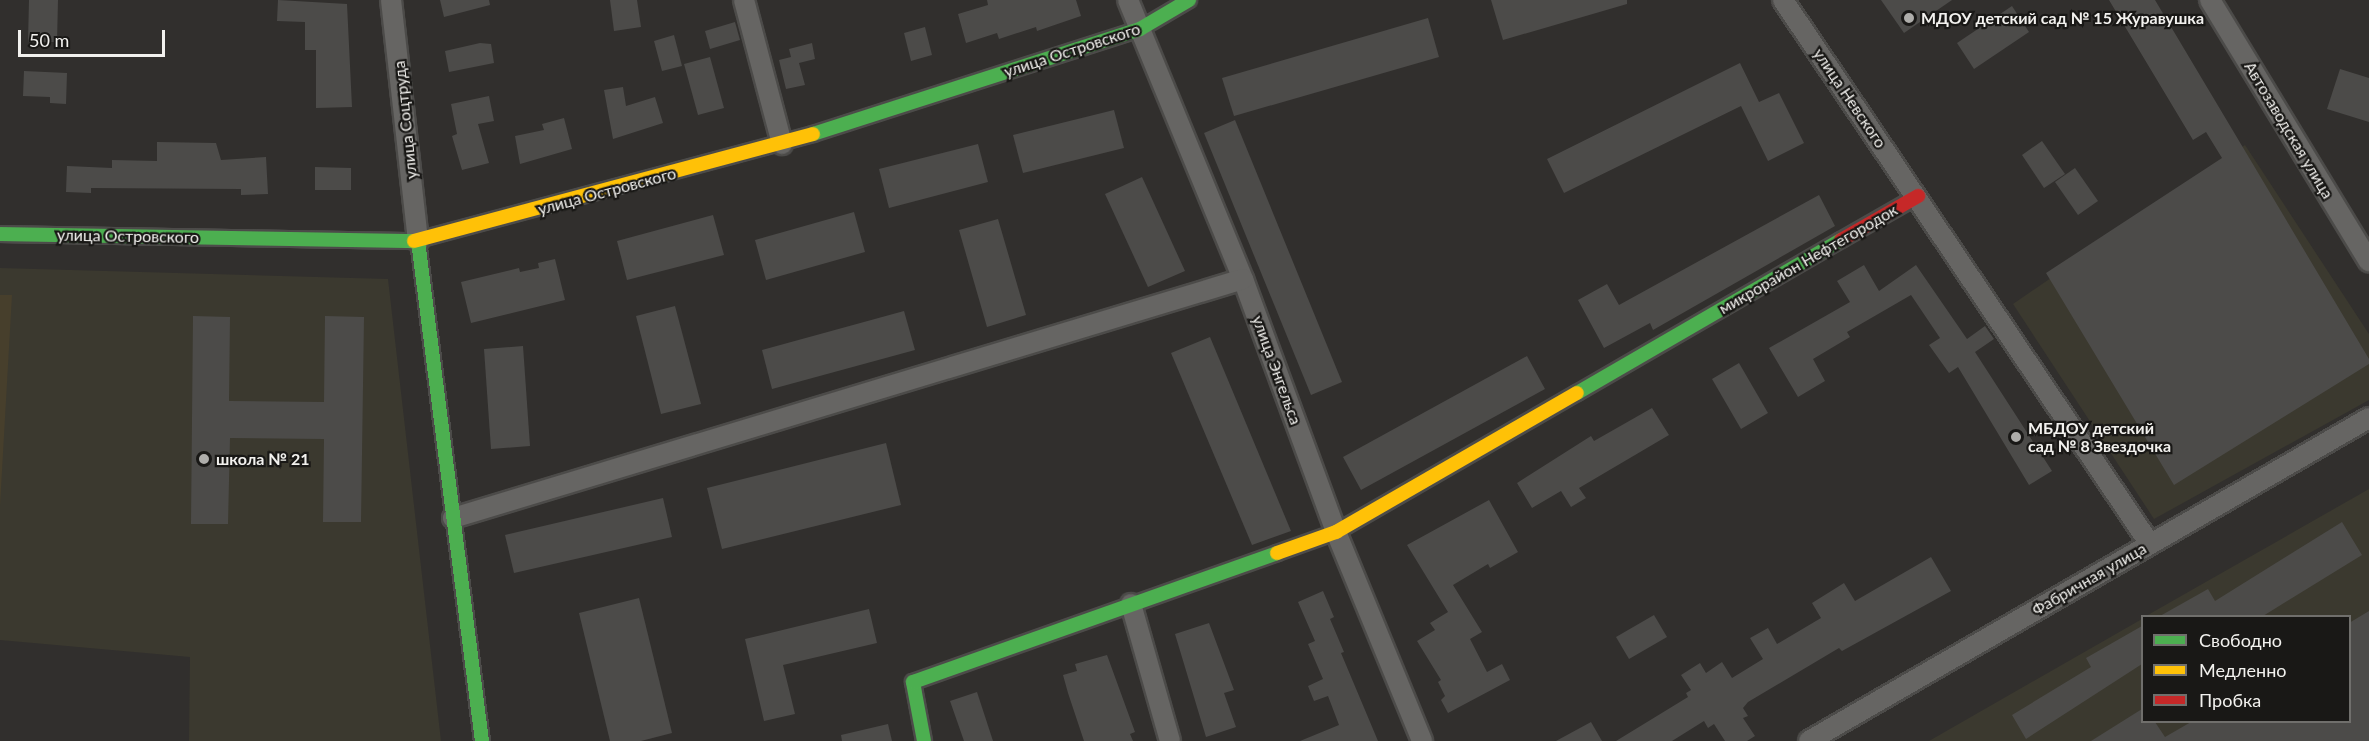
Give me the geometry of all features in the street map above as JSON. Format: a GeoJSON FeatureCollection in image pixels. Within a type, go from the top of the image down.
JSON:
{"type":"FeatureCollection","features":[{"type":"Feature","properties":{"kind":"street","name":"улица Соцтруда"},"geometry":{"type":"LineString","coordinates":[[391,0],[418,241]]}},
{"type":"Feature","properties":{"kind":"street"},"geometry":{"type":"LineString","coordinates":[[744,0],[782,144]]}},
{"type":"Feature","properties":{"kind":"street","name":"улица Энгельса"},"geometry":{"type":"LineString","coordinates":[[1128,0],[1243,279],[1336,532],[1422,741]]}},
{"type":"Feature","properties":{"kind":"street","name":"улица Островского"},"geometry":{"type":"LineString","coordinates":[[0,234],[418,241],[782,144],[1140,29],[1189,0]]}},
{"type":"Feature","properties":{"kind":"street","name":"улица Невского"},"geometry":{"type":"LineString","coordinates":[[1783,0],[1917,196]]}},
{"type":"Feature","properties":{"kind":"street","name":"Автозаводская улица"},"geometry":{"type":"LineString","coordinates":[[2210,0],[2369,261]]}},
{"type":"Feature","properties":{"kind":"street"},"geometry":{"type":"LineString","coordinates":[[1917,196],[2150,544]]}},
{"type":"Feature","properties":{"kind":"street","name":"микрорайон Нефтегородок"},"geometry":{"type":"LineString","coordinates":[[924,741],[913,682],[1336,532],[1917,196]]}},
{"type":"Feature","properties":{"kind":"street"},"geometry":{"type":"LineString","coordinates":[[418,241],[482,741]]}},
{"type":"Feature","properties":{"kind":"street"},"geometry":{"type":"LineString","coordinates":[[453,518],[1243,279]]}},
{"type":"Feature","properties":{"kind":"street","name":"Фабричная улица"},"geometry":{"type":"LineString","coordinates":[[1809,741],[2369,418]]}},
{"type":"Feature","properties":{"kind":"street"},"geometry":{"type":"LineString","coordinates":[[1131,604],[1170,741]]}},
{"type":"Feature","properties":{"kind":"shaded area"},"geometry":{"type":"Polygon","coordinates":[[[2245,145],[2369,334],[2369,400],[2154,519],[2013,304],[2245,145]]]}},
{"type":"Feature","properties":{"kind":"shaded area","name":"школа № 21"},"geometry":{"type":"Polygon","coordinates":[[[0,268],[388,279],[441,741],[189,741],[190,657],[0,640],[0,268]]]}},
{"type":"Feature","properties":{"kind":"shaded area"},"geometry":{"type":"Polygon","coordinates":[[[0,295],[12,295],[0,506],[0,295]]]}},
{"type":"Feature","properties":{"kind":"shaded area"},"geometry":{"type":"Polygon","coordinates":[[[2369,489],[2369,741],[1929,741],[2141,620],[2141,723],[2351,723],[2351,615],[2148,615],[2369,489]]]}},
{"type":"Feature","properties":{"kind":"building"},"geometry":{"type":"Polygon","coordinates":[[[29,0],[58,0],[57,42],[28,42],[29,0]]]}},
{"type":"Feature","properties":{"kind":"building"},"geometry":{"type":"Polygon","coordinates":[[[278,0],[347,4],[352,107],[316,108],[316,50],[305,50],[305,22],[277,21],[278,0]]]}},
{"type":"Feature","properties":{"kind":"building"},"geometry":{"type":"Polygon","coordinates":[[[440,0],[489,0],[490,5],[444,17],[440,0]]]}},
{"type":"Feature","properties":{"kind":"building"},"geometry":{"type":"Polygon","coordinates":[[[610,0],[637,0],[641,27],[614,31],[610,0]]]}},
{"type":"Feature","properties":{"kind":"building"},"geometry":{"type":"Polygon","coordinates":[[[987,0],[1076,0],[1081,16],[1037,31],[1036,27],[999,39],[997,33],[966,43],[958,14],[988,5],[987,0]]]}},
{"type":"Feature","properties":{"kind":"building"},"geometry":{"type":"Polygon","coordinates":[[[1491,0],[1627,0],[1627,4],[1503,40],[1491,0]]]}},
{"type":"Feature","properties":{"kind":"building","name":"МДОУ детский сад № 15 Журавушка"},"geometry":{"type":"Polygon","coordinates":[[[1881,0],[1952,0],[1904,33],[1881,0]]]}},
{"type":"Feature","properties":{"kind":"building"},"geometry":{"type":"Polygon","coordinates":[[[2109,0],[2155,0],[2369,359],[2369,364],[2174,485],[2046,273],[2222,158],[2206,132],[2193,140],[2109,0]]]}},
{"type":"Feature","properties":{"kind":"building"},"geometry":{"type":"Polygon","coordinates":[[[2012,6],[2029,32],[1974,69],[1957,43],[2012,6]]]}},
{"type":"Feature","properties":{"kind":"building"},"geometry":{"type":"Polygon","coordinates":[[[1428,18],[1439,57],[1234,116],[1222,78],[1428,18]]]}},
{"type":"Feature","properties":{"kind":"building"},"geometry":{"type":"Polygon","coordinates":[[[735,22],[740,40],[710,49],[705,31],[735,22]]]}},
{"type":"Feature","properties":{"kind":"building"},"geometry":{"type":"Polygon","coordinates":[[[925,27],[932,55],[911,61],[904,33],[925,27]]]}},
{"type":"Feature","properties":{"kind":"building"},"geometry":{"type":"Polygon","coordinates":[[[674,35],[682,66],[662,71],[654,41],[674,35]]]}},
{"type":"Feature","properties":{"kind":"building"},"geometry":{"type":"Polygon","coordinates":[[[480,43],[491,44],[494,63],[449,72],[445,51],[480,43]]]}},
{"type":"Feature","properties":{"kind":"building"},"geometry":{"type":"Polygon","coordinates":[[[812,43],[815,59],[799,63],[805,85],[786,89],[779,60],[791,57],[789,49],[812,43]]]}},
{"type":"Feature","properties":{"kind":"building"},"geometry":{"type":"Polygon","coordinates":[[[710,57],[724,108],[698,115],[684,64],[710,57]]]}},
{"type":"Feature","properties":{"kind":"building"},"geometry":{"type":"Polygon","coordinates":[[[1740,63],[1759,102],[1779,93],[1804,143],[1768,161],[1741,106],[1564,193],[1547,159],[1740,63]]]}},
{"type":"Feature","properties":{"kind":"building"},"geometry":{"type":"Polygon","coordinates":[[[2340,69],[2369,78],[2369,122],[2327,109],[2340,69]]]}},
{"type":"Feature","properties":{"kind":"building"},"geometry":{"type":"Polygon","coordinates":[[[24,71],[67,73],[66,104],[50,103],[50,97],[23,96],[24,71]]]}},
{"type":"Feature","properties":{"kind":"building"},"geometry":{"type":"Polygon","coordinates":[[[623,87],[626,106],[655,97],[663,123],[613,139],[604,90],[623,87]]]}},
{"type":"Feature","properties":{"kind":"building"},"geometry":{"type":"Polygon","coordinates":[[[489,96],[494,121],[478,124],[489,163],[462,170],[452,136],[457,134],[451,104],[489,96]]]}},
{"type":"Feature","properties":{"kind":"building"},"geometry":{"type":"Polygon","coordinates":[[[1114,110],[1124,148],[1023,173],[1013,135],[1114,110]]]}},
{"type":"Feature","properties":{"kind":"building"},"geometry":{"type":"Polygon","coordinates":[[[564,118],[572,149],[520,164],[515,136],[544,130],[542,124],[564,118]]]}},
{"type":"Feature","properties":{"kind":"building"},"geometry":{"type":"Polygon","coordinates":[[[1235,120],[1342,382],[1311,395],[1204,133],[1235,120]]]}},
{"type":"Feature","properties":{"kind":"building"},"geometry":{"type":"Polygon","coordinates":[[[2042,141],[2065,174],[2044,188],[2022,155],[2042,141]]]}},
{"type":"Feature","properties":{"kind":"building"},"geometry":{"type":"Polygon","coordinates":[[[157,142],[216,143],[221,160],[266,157],[268,194],[241,195],[241,189],[91,188],[91,193],[66,192],[67,166],[112,168],[112,160],[157,161],[157,142]]]}},
{"type":"Feature","properties":{"kind":"building"},"geometry":{"type":"Polygon","coordinates":[[[978,144],[988,182],[889,208],[879,169],[978,144]]]}},
{"type":"Feature","properties":{"kind":"building"},"geometry":{"type":"Polygon","coordinates":[[[315,167],[351,168],[351,190],[315,190],[315,167]]]}},
{"type":"Feature","properties":{"kind":"building"},"geometry":{"type":"Polygon","coordinates":[[[2075,168],[2098,201],[2078,215],[2055,182],[2075,168]]]}},
{"type":"Feature","properties":{"kind":"building"},"geometry":{"type":"Polygon","coordinates":[[[1142,177],[1185,271],[1148,287],[1105,194],[1142,177]]]}},
{"type":"Feature","properties":{"kind":"building"},"geometry":{"type":"Polygon","coordinates":[[[1819,195],[1835,226],[1653,330],[1650,323],[1604,348],[1578,300],[1607,284],[1619,305],[1819,195]]]}},
{"type":"Feature","properties":{"kind":"building"},"geometry":{"type":"Polygon","coordinates":[[[854,212],[865,252],[766,280],[755,240],[854,212]]]}},
{"type":"Feature","properties":{"kind":"building"},"geometry":{"type":"Polygon","coordinates":[[[713,215],[724,255],[627,280],[617,241],[713,215]]]}},
{"type":"Feature","properties":{"kind":"building"},"geometry":{"type":"Polygon","coordinates":[[[998,219],[1026,315],[987,327],[959,230],[998,219]]]}},
{"type":"Feature","properties":{"kind":"building"},"geometry":{"type":"Polygon","coordinates":[[[555,259],[565,300],[471,323],[461,282],[519,268],[520,272],[539,268],[538,263],[555,259]]]}},
{"type":"Feature","properties":{"kind":"building"},"geometry":{"type":"Polygon","coordinates":[[[1864,265],[1879,291],[1916,265],[1967,339],[1985,326],[1994,339],[1975,352],[2052,471],[2029,485],[1958,367],[1949,373],[1929,345],[1940,338],[1911,295],[1847,332],[1850,337],[1813,359],[1825,381],[1798,397],[1769,348],[1850,302],[1837,281],[1864,265]]]}},
{"type":"Feature","properties":{"kind":"building"},"geometry":{"type":"Polygon","coordinates":[[[675,306],[701,404],[661,414],[636,316],[675,306]]]}},
{"type":"Feature","properties":{"kind":"building"},"geometry":{"type":"Polygon","coordinates":[[[904,311],[915,350],[772,389],[762,350],[904,311]]]}},
{"type":"Feature","properties":{"kind":"building"},"geometry":{"type":"Polygon","coordinates":[[[193,316],[230,317],[229,401],[324,402],[325,316],[364,317],[361,522],[323,522],[324,439],[230,438],[228,524],[191,524],[193,316]]]}},
{"type":"Feature","properties":{"kind":"building"},"geometry":{"type":"Polygon","coordinates":[[[1210,337],[1291,531],[1252,545],[1171,353],[1210,337]]]}},
{"type":"Feature","properties":{"kind":"building"},"geometry":{"type":"Polygon","coordinates":[[[523,346],[530,446],[491,449],[484,349],[523,346]]]}},
{"type":"Feature","properties":{"kind":"building"},"geometry":{"type":"Polygon","coordinates":[[[1527,356],[1545,389],[1361,490],[1343,457],[1527,356]]]}},
{"type":"Feature","properties":{"kind":"building"},"geometry":{"type":"Polygon","coordinates":[[[1739,363],[1768,413],[1741,429],[1712,379],[1739,363]]]}},
{"type":"Feature","properties":{"kind":"building"},"geometry":{"type":"Polygon","coordinates":[[[1652,408],[1669,435],[1579,488],[1586,498],[1571,507],[1561,491],[1532,508],[1517,483],[1591,436],[1594,441],[1652,408]]]}},
{"type":"Feature","properties":{"kind":"building"},"geometry":{"type":"Polygon","coordinates":[[[886,443],[901,505],[722,549],[707,488],[886,443]]]}},
{"type":"Feature","properties":{"kind":"building"},"geometry":{"type":"Polygon","coordinates":[[[663,498],[672,537],[514,573],[505,535],[663,498]]]}},
{"type":"Feature","properties":{"kind":"building"},"geometry":{"type":"Polygon","coordinates":[[[1489,500],[1518,552],[1490,568],[1488,564],[1453,585],[1482,632],[1470,639],[1487,672],[1502,664],[1510,680],[1448,713],[1441,700],[1445,696],[1438,682],[1441,680],[1417,641],[1435,630],[1430,623],[1448,612],[1407,545],[1489,500]]]}},
{"type":"Feature","properties":{"kind":"building"},"geometry":{"type":"Polygon","coordinates":[[[2342,522],[2362,555],[2265,615],[2162,615],[2208,589],[2215,601],[2342,522]]]}},
{"type":"Feature","properties":{"kind":"building"},"geometry":{"type":"Polygon","coordinates":[[[1931,557],[1951,591],[1842,651],[1839,648],[1748,702],[1743,708],[1748,716],[1743,718],[1755,736],[1747,741],[1725,741],[1714,724],[1708,728],[1704,721],[1672,741],[1616,741],[1688,697],[1686,693],[1691,690],[1681,675],[1700,663],[1706,673],[1722,662],[1732,678],[1763,659],[1750,638],[1768,628],[1777,644],[1821,618],[1812,603],[1844,583],[1855,601],[1931,557]]]}},
{"type":"Feature","properties":{"kind":"building"},"geometry":{"type":"Polygon","coordinates":[[[1323,591],[1334,617],[1330,619],[1344,652],[1341,653],[1378,741],[1300,741],[1339,725],[1328,696],[1314,701],[1308,686],[1323,679],[1308,644],[1315,641],[1298,602],[1323,591]]]}},
{"type":"Feature","properties":{"kind":"building"},"geometry":{"type":"Polygon","coordinates":[[[639,598],[672,733],[641,741],[610,741],[579,613],[639,598]]]}},
{"type":"Feature","properties":{"kind":"building"},"geometry":{"type":"Polygon","coordinates":[[[869,609],[877,643],[783,665],[795,714],[764,721],[745,639],[869,609]]]}},
{"type":"Feature","properties":{"kind":"building"},"geometry":{"type":"Polygon","coordinates":[[[2369,611],[2369,741],[2091,741],[2141,710],[2141,723],[2156,723],[2165,737],[2189,723],[2351,723],[2351,622],[2369,611]]]}},
{"type":"Feature","properties":{"kind":"building"},"geometry":{"type":"Polygon","coordinates":[[[1654,615],[1667,637],[1629,659],[1616,637],[1654,615]]]}},
{"type":"Feature","properties":{"kind":"building"},"geometry":{"type":"Polygon","coordinates":[[[1209,623],[1234,690],[1224,693],[1236,727],[1206,737],[1175,634],[1209,623]]]}},
{"type":"Feature","properties":{"kind":"building"},"geometry":{"type":"Polygon","coordinates":[[[2141,627],[2141,665],[2026,739],[2012,715],[2091,667],[2086,658],[2141,627]]]}},
{"type":"Feature","properties":{"kind":"building"},"geometry":{"type":"Polygon","coordinates":[[[1107,655],[1135,732],[1130,734],[1133,741],[1084,741],[1068,693],[1063,675],[1077,671],[1075,664],[1107,655]]]}},
{"type":"Feature","properties":{"kind":"building"},"geometry":{"type":"Polygon","coordinates":[[[977,692],[993,741],[964,741],[950,701],[977,692]]]}},
{"type":"Feature","properties":{"kind":"building"},"geometry":{"type":"Polygon","coordinates":[[[1591,722],[1602,741],[1556,741],[1591,722]]]}},
{"type":"Feature","properties":{"kind":"building"},"geometry":{"type":"Polygon","coordinates":[[[888,724],[892,741],[842,741],[841,735],[888,724]]]}},
{"type":"Feature","properties":{"kind":"traffic: fast"},"geometry":{"type":"LineString","coordinates":[[813,134],[1140,29],[1189,0]]}},
{"type":"Feature","properties":{"kind":"traffic: fast"},"geometry":{"type":"LineString","coordinates":[[0,234],[414,241]]}},
{"type":"Feature","properties":{"kind":"traffic: fast"},"geometry":{"type":"LineString","coordinates":[[1577,393],[1841,240]]}},
{"type":"Feature","properties":{"kind":"traffic: fast"},"geometry":{"type":"LineString","coordinates":[[418,241],[482,741]]}},
{"type":"Feature","properties":{"kind":"traffic: fast"},"geometry":{"type":"LineString","coordinates":[[924,741],[913,682],[1277,553]]}},
{"type":"Feature","properties":{"kind":"traffic: slow"},"geometry":{"type":"LineString","coordinates":[[414,241],[813,134]]}},
{"type":"Feature","properties":{"kind":"traffic: slow"},"geometry":{"type":"LineString","coordinates":[[1277,553],[1336,532],[1577,393]]}},
{"type":"Feature","properties":{"kind":"traffic: jam"},"geometry":{"type":"LineString","coordinates":[[1841,240],[1918,196]]}},
{"type":"Feature","properties":{"kind":"place","name":"МДОУ детский сад № 15 Журавушка"},"geometry":{"type":"Point","coordinates":[1909,18]}},
{"type":"Feature","properties":{"kind":"place","name":"МБДОУ детский сад № 8 Звездочка"},"geometry":{"type":"Point","coordinates":[2016,437]}},
{"type":"Feature","properties":{"kind":"place","name":"школа № 21"},"geometry":{"type":"Point","coordinates":[204,459]}}]}
